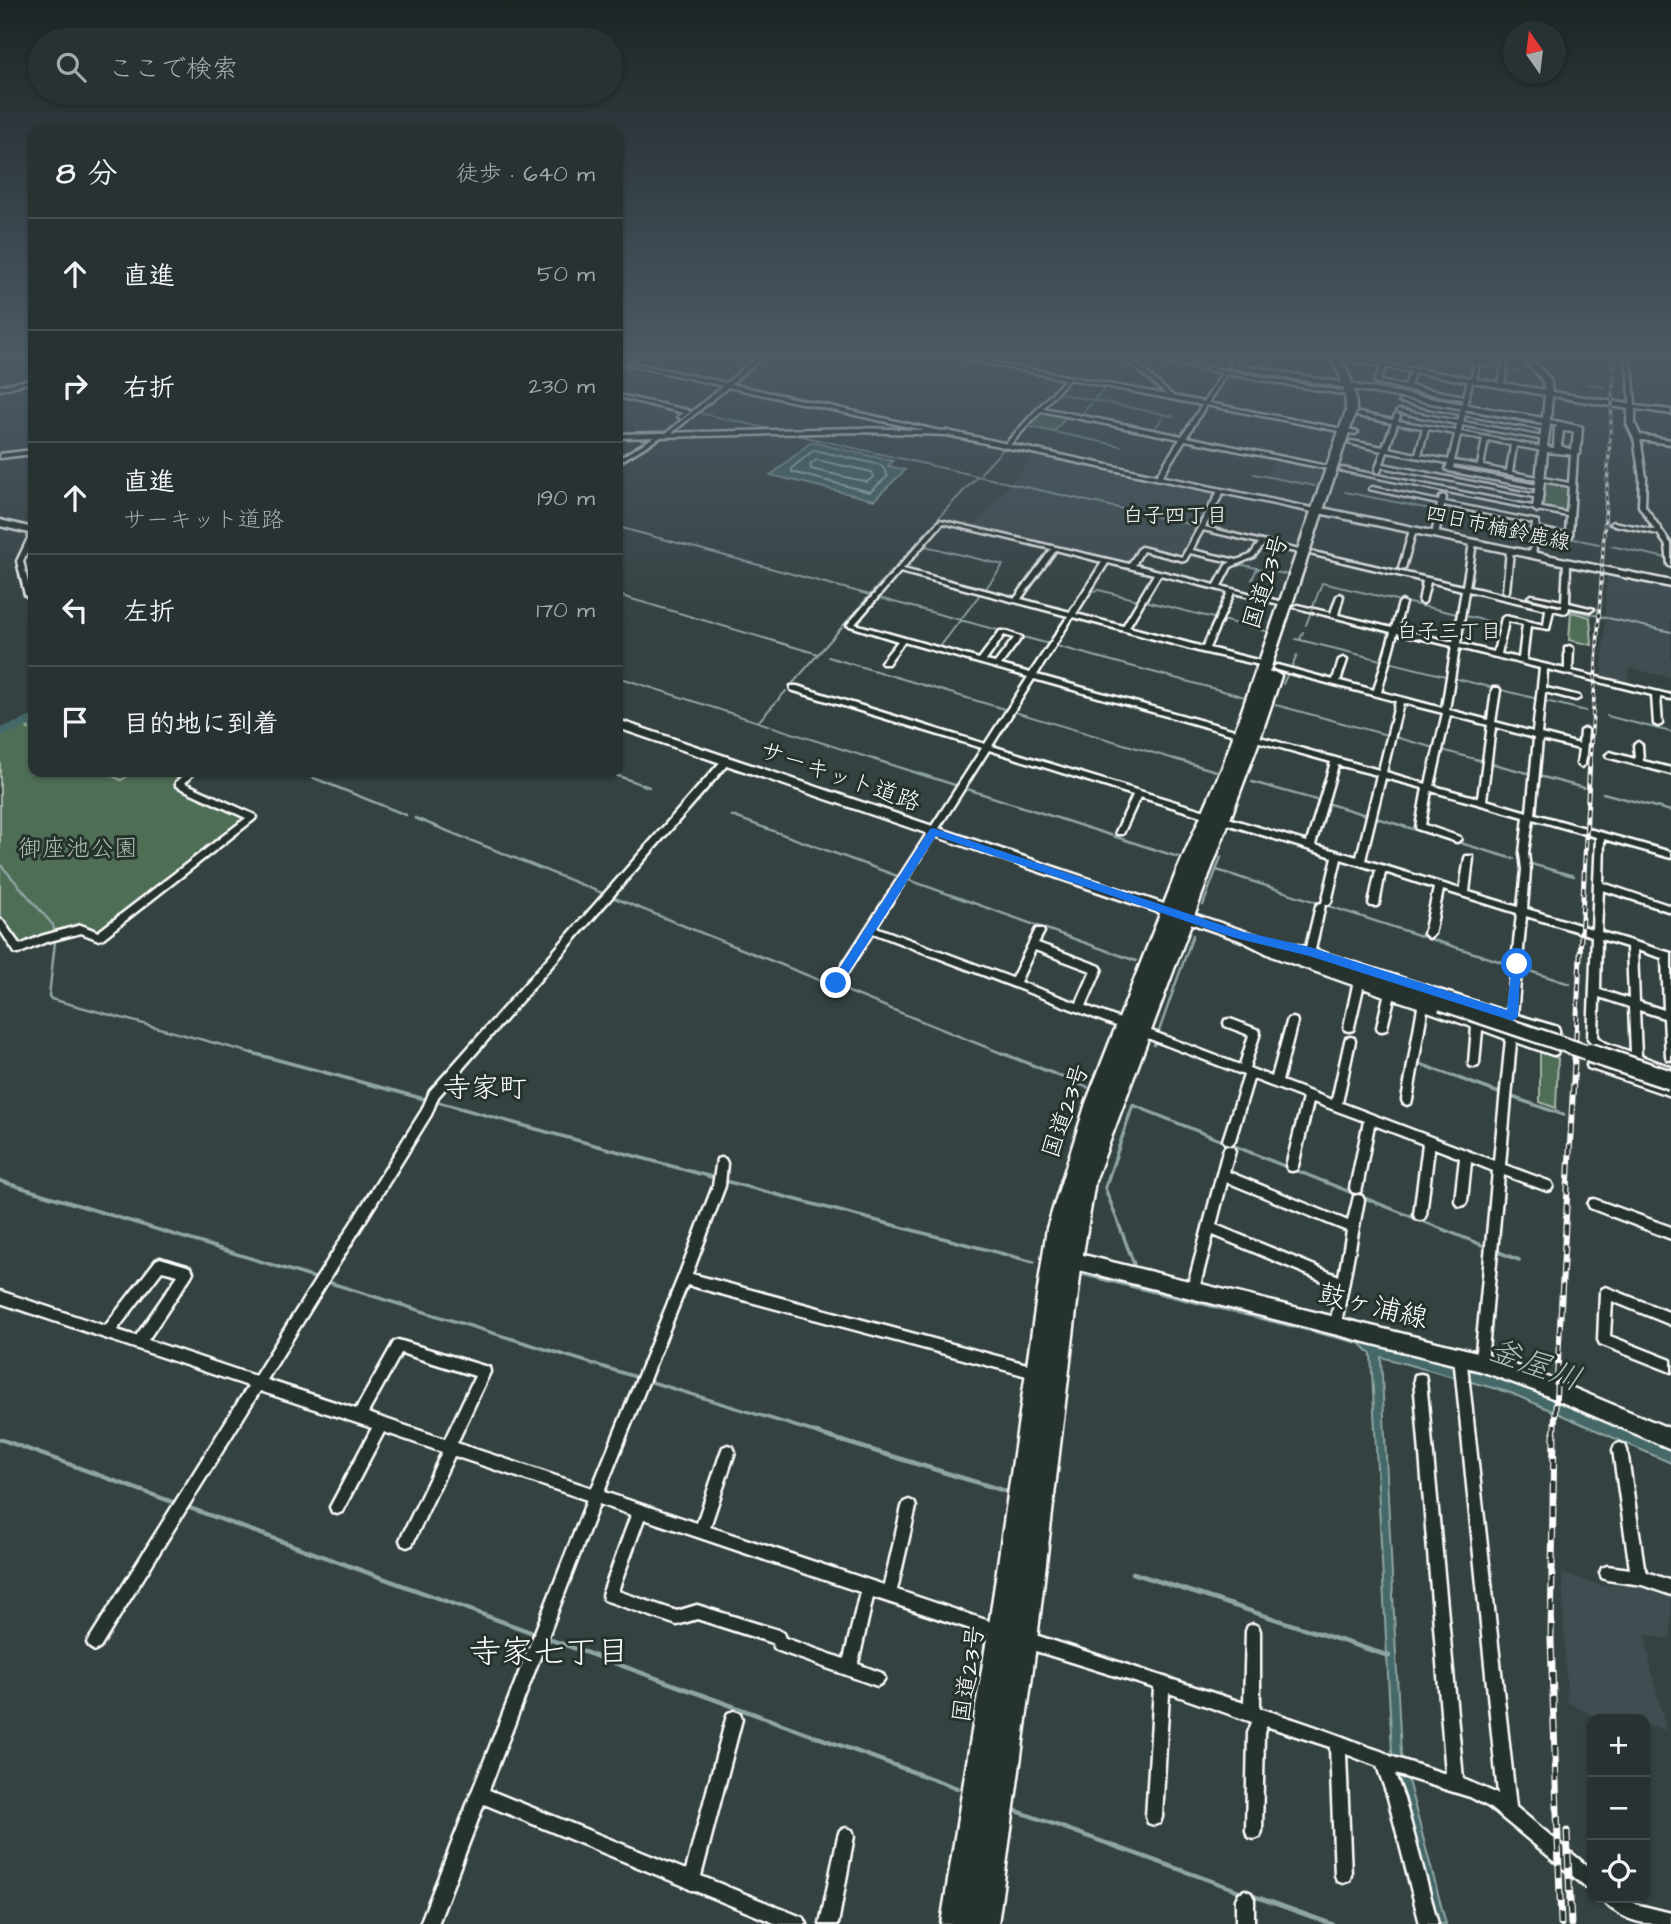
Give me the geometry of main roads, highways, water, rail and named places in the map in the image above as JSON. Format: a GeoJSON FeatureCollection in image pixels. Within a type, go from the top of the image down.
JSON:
{"type":"FeatureCollection","features":[{"type":"Feature","properties":{"kind":"highway","name":"国道23号"},"geometry":{"type":"LineString","coordinates":[[982,1924],[1038,1373],[1062,1257],[1085,1181],[1139,1032],[1176,913],[1247,737],[1271,666],[1302,608],[1309,551],[1345,446]]}},
{"type":"Feature","properties":{"kind":"highway","name":"国道23号"},"geometry":{"type":"LineString","coordinates":[[1338,469],[1350,446]]}},
{"type":"Feature","properties":{"kind":"highway","name":"国道23号"},"geometry":{"type":"LineString","coordinates":[[957,1924],[1013,1635],[1062,1257]]}},
{"type":"Feature","properties":{"kind":"main road","name":"四日市楠鈴鹿線"},"geometry":{"type":"LineString","coordinates":[[1322,511],[1671,584]]}},
{"type":"Feature","properties":{"kind":"water"},"geometry":{"type":"Polygon","coordinates":[[[806,446],[827,446],[893,461],[888,466],[905,470],[874,500],[771,475],[806,446]]]}},
{"type":"Feature","properties":{"kind":"water"},"geometry":{"type":"Polygon","coordinates":[[[1348,1331],[1475,1365],[1671,1444],[1671,1463],[1511,1393],[1381,1357],[1401,1754],[1446,1924],[1437,1924],[1392,1751],[1371,1354],[1348,1331]]]}},
{"type":"Feature","properties":{"kind":"waterway"},"geometry":{"type":"LineString","coordinates":[[623,460],[648,446]]}},
{"type":"Feature","properties":{"kind":"waterway"},"geometry":{"type":"LineString","coordinates":[[844,446],[1202,527]]}},
{"type":"Feature","properties":{"kind":"waterway"},"geometry":{"type":"LineString","coordinates":[[981,473],[1005,447]]}},
{"type":"Feature","properties":{"kind":"waterway"},"geometry":{"type":"LineString","coordinates":[[1254,474],[1315,486]]}},
{"type":"Feature","properties":{"kind":"waterway"},"geometry":{"type":"LineString","coordinates":[[938,518],[977,477]]}},
{"type":"Feature","properties":{"kind":"waterway"},"geometry":{"type":"LineString","coordinates":[[1345,492],[1530,529]]}},
{"type":"Feature","properties":{"kind":"waterway"},"geometry":{"type":"LineString","coordinates":[[1573,518],[1573,538]]}},
{"type":"Feature","properties":{"kind":"waterway"},"geometry":{"type":"LineString","coordinates":[[896,566],[935,523]]}},
{"type":"Feature","properties":{"kind":"waterway"},"geometry":{"type":"LineString","coordinates":[[623,528],[870,595]]}},
{"type":"Feature","properties":{"kind":"waterway"},"geometry":{"type":"LineString","coordinates":[[1222,531],[1301,549]]}},
{"type":"Feature","properties":{"kind":"waterway"},"geometry":{"type":"LineString","coordinates":[[1569,538],[1599,544]]}},
{"type":"Feature","properties":{"kind":"waterway"},"geometry":{"type":"LineString","coordinates":[[925,546],[1003,565],[984,591]]}},
{"type":"Feature","properties":{"kind":"waterway"},"geometry":{"type":"LineString","coordinates":[[1611,546],[1671,559]]}},
{"type":"Feature","properties":{"kind":"waterway"},"geometry":{"type":"LineString","coordinates":[[1307,550],[1526,600]]}},
{"type":"Feature","properties":{"kind":"waterway"},"geometry":{"type":"LineString","coordinates":[[1238,564],[1257,568]]}},
{"type":"Feature","properties":{"kind":"waterway"},"geometry":{"type":"LineString","coordinates":[[1252,580],[1257,568]]}},
{"type":"Feature","properties":{"kind":"waterway"},"geometry":{"type":"LineString","coordinates":[[1257,568],[1289,575]]}},
{"type":"Feature","properties":{"kind":"waterway"},"geometry":{"type":"LineString","coordinates":[[870,595],[891,571]]}},
{"type":"Feature","properties":{"kind":"waterway"},"geometry":{"type":"LineString","coordinates":[[1306,625],[1322,583],[1496,623]]}},
{"type":"Feature","properties":{"kind":"waterway"},"geometry":{"type":"LineString","coordinates":[[1088,592],[1099,590],[1138,600]]}},
{"type":"Feature","properties":{"kind":"waterway"},"geometry":{"type":"LineString","coordinates":[[960,620],[981,593]]}},
{"type":"Feature","properties":{"kind":"waterway"},"geometry":{"type":"LineString","coordinates":[[793,683],[870,595]]}},
{"type":"Feature","properties":{"kind":"waterway"},"geometry":{"type":"LineString","coordinates":[[623,596],[818,654]]}},
{"type":"Feature","properties":{"kind":"waterway"},"geometry":{"type":"LineString","coordinates":[[856,623],[879,598],[960,620]]}},
{"type":"Feature","properties":{"kind":"waterway"},"geometry":{"type":"LineString","coordinates":[[1145,601],[1270,632]]}},
{"type":"Feature","properties":{"kind":"waterway"},"geometry":{"type":"LineString","coordinates":[[1567,609],[1671,632]]}},
{"type":"Feature","properties":{"kind":"waterway"},"geometry":{"type":"LineString","coordinates":[[939,648],[960,620]]}},
{"type":"Feature","properties":{"kind":"waterway"},"geometry":{"type":"LineString","coordinates":[[960,620],[1245,697]]}},
{"type":"Feature","properties":{"kind":"waterway"},"geometry":{"type":"LineString","coordinates":[[1300,640],[1303,632]]}},
{"type":"Feature","properties":{"kind":"waterway"},"geometry":{"type":"LineString","coordinates":[[1296,639],[1300,640]]}},
{"type":"Feature","properties":{"kind":"waterway"},"geometry":{"type":"LineString","coordinates":[[1300,640],[1586,711]]}},
{"type":"Feature","properties":{"kind":"waterway"},"geometry":{"type":"LineString","coordinates":[[1292,667],[1297,655]]}},
{"type":"Feature","properties":{"kind":"waterway"},"geometry":{"type":"LineString","coordinates":[[828,657],[1181,761]]}},
{"type":"Feature","properties":{"kind":"waterway"},"geometry":{"type":"LineString","coordinates":[[1283,684],[1288,673]]}},
{"type":"Feature","properties":{"kind":"waterway"},"geometry":{"type":"LineString","coordinates":[[623,679],[879,761]]}},
{"type":"Feature","properties":{"kind":"waterway"},"geometry":{"type":"LineString","coordinates":[[758,722],[786,691]]}},
{"type":"Feature","properties":{"kind":"waterway"},"geometry":{"type":"LineString","coordinates":[[1276,705],[1435,748]]}},
{"type":"Feature","properties":{"kind":"waterway"},"geometry":{"type":"LineString","coordinates":[[1607,716],[1671,732]]}},
{"type":"Feature","properties":{"kind":"waterway"},"geometry":{"type":"LineString","coordinates":[[0,733],[28,722]]}},
{"type":"Feature","properties":{"kind":"waterway"},"geometry":{"type":"LineString","coordinates":[[1442,750],[1482,761]]}},
{"type":"Feature","properties":{"kind":"waterway"},"geometry":{"type":"LineString","coordinates":[[873,759],[958,786]]}},
{"type":"Feature","properties":{"kind":"waterway"},"geometry":{"type":"LineString","coordinates":[[1175,759],[1216,771]]}},
{"type":"Feature","properties":{"kind":"waterway"},"geometry":{"type":"LineString","coordinates":[[1475,759],[1584,788]]}},
{"type":"Feature","properties":{"kind":"waterway"},"geometry":{"type":"LineString","coordinates":[[311,777],[406,815]]}},
{"type":"Feature","properties":{"kind":"waterway"},"geometry":{"type":"LineString","coordinates":[[621,777],[649,787]]}},
{"type":"Feature","properties":{"kind":"waterway"},"geometry":{"type":"LineString","coordinates":[[1252,782],[1320,801]]}},
{"type":"Feature","properties":{"kind":"waterway"},"geometry":{"type":"LineString","coordinates":[[964,788],[1178,857]]}},
{"type":"Feature","properties":{"kind":"waterway"},"geometry":{"type":"LineString","coordinates":[[1603,793],[1671,811]]}},
{"type":"Feature","properties":{"kind":"waterway"},"geometry":{"type":"LineString","coordinates":[[1326,803],[1450,840]]}},
{"type":"Feature","properties":{"kind":"waterway"},"geometry":{"type":"LineString","coordinates":[[732,816],[900,877]]}},
{"type":"Feature","properties":{"kind":"waterway"},"geometry":{"type":"LineString","coordinates":[[415,818],[1006,1055]]}},
{"type":"Feature","properties":{"kind":"waterway"},"geometry":{"type":"LineString","coordinates":[[1457,842],[1514,859]]}},
{"type":"Feature","properties":{"kind":"waterway"},"geometry":{"type":"LineString","coordinates":[[1203,905],[1221,857]]}},
{"type":"Feature","properties":{"kind":"waterway"},"geometry":{"type":"LineString","coordinates":[[0,864],[53,925],[55,933]]}},
{"type":"Feature","properties":{"kind":"waterway"},"geometry":{"type":"LineString","coordinates":[[1531,864],[1574,876]]}},
{"type":"Feature","properties":{"kind":"waterway"},"geometry":{"type":"LineString","coordinates":[[1217,870],[1514,966]]}},
{"type":"Feature","properties":{"kind":"waterway"},"geometry":{"type":"LineString","coordinates":[[906,879],[1136,961]]}},
{"type":"Feature","properties":{"kind":"waterway"},"geometry":{"type":"LineString","coordinates":[[1154,1045],[1193,935]]}},
{"type":"Feature","properties":{"kind":"waterway"},"geometry":{"type":"LineString","coordinates":[[55,942],[49,996],[51,999],[259,1055]]}},
{"type":"Feature","properties":{"kind":"waterway"},"geometry":{"type":"LineString","coordinates":[[1520,968],[1570,984]]}},
{"type":"Feature","properties":{"kind":"waterway"},"geometry":{"type":"LineString","coordinates":[[252,1053],[428,1100]]}},
{"type":"Feature","properties":{"kind":"waterway"},"geometry":{"type":"LineString","coordinates":[[1002,1053],[1087,1087]]}},
{"type":"Feature","properties":{"kind":"waterway"},"geometry":{"type":"LineString","coordinates":[[1417,1063],[1502,1094]]}},
{"type":"Feature","properties":{"kind":"waterway"},"geometry":{"type":"LineString","coordinates":[[1509,1096],[1564,1115]]}},
{"type":"Feature","properties":{"kind":"waterway"},"geometry":{"type":"LineString","coordinates":[[434,1101],[715,1178]]}},
{"type":"Feature","properties":{"kind":"waterway"},"geometry":{"type":"LineString","coordinates":[[1134,1264],[1105,1188],[1133,1105],[1289,1168]]}},
{"type":"Feature","properties":{"kind":"waterway"},"geometry":{"type":"LineString","coordinates":[[1295,1170],[1487,1247]]}},
{"type":"Feature","properties":{"kind":"waterway"},"geometry":{"type":"LineString","coordinates":[[0,1181],[318,1279]]}},
{"type":"Feature","properties":{"kind":"waterway"},"geometry":{"type":"LineString","coordinates":[[725,1181],[1034,1262]]}},
{"type":"Feature","properties":{"kind":"waterway"},"geometry":{"type":"LineString","coordinates":[[1496,1251],[1519,1260]]}},
{"type":"Feature","properties":{"kind":"waterway"},"geometry":{"type":"LineString","coordinates":[[1082,1274],[1361,1343]]}},
{"type":"Feature","properties":{"kind":"waterway"},"geometry":{"type":"LineString","coordinates":[[324,1281],[639,1378]]}},
{"type":"Feature","properties":{"kind":"waterway"},"geometry":{"type":"LineString","coordinates":[[645,1380],[821,1434]]}},
{"type":"Feature","properties":{"kind":"waterway"},"geometry":{"type":"LineString","coordinates":[[816,1433],[1005,1491]]}},
{"type":"Feature","properties":{"kind":"waterway"},"geometry":{"type":"LineString","coordinates":[[0,1439],[178,1504]]}},
{"type":"Feature","properties":{"kind":"waterway"},"geometry":{"type":"LineString","coordinates":[[187,1507],[536,1634]]}},
{"type":"Feature","properties":{"kind":"waterway"},"geometry":{"type":"LineString","coordinates":[[1133,1573],[1389,1656]]}},
{"type":"Feature","properties":{"kind":"waterway"},"geometry":{"type":"LineString","coordinates":[[546,1638],[957,1788]]}},
{"type":"Feature","properties":{"kind":"waterway"},"geometry":{"type":"LineString","coordinates":[[1017,1811],[1245,1893]]}},
{"type":"Feature","properties":{"kind":"waterway"},"geometry":{"type":"LineString","coordinates":[[1251,1895],[1332,1924]]}},
{"type":"Feature","properties":{"kind":"railway"},"geometry":{"type":"LineString","coordinates":[[1590,761],[1609,446]]}},
{"type":"Feature","properties":{"kind":"railway"},"geometry":{"type":"LineString","coordinates":[[1575,1055],[1590,759]]}},
{"type":"Feature","properties":{"kind":"railway"},"geometry":{"type":"LineString","coordinates":[[1554,1434],[1575,1053]]}},
{"type":"Feature","properties":{"kind":"railway"},"geometry":{"type":"LineString","coordinates":[[1554,1433],[1551,1640],[1561,1924]]}},
{"type":"Feature","properties":{"kind":"railway"},"geometry":{"type":"LineString","coordinates":[[1567,1831],[1571,1924]]}},
{"type":"Feature","properties":{"kind":"district","name":"白子四丁目"},"geometry":{"type":"Point","coordinates":[1175,515]}},
{"type":"Feature","properties":{"kind":"district","name":"白子三丁目"},"geometry":{"type":"Point","coordinates":[1449,631]}},
{"type":"Feature","properties":{"kind":"district","name":"寺家町"},"geometry":{"type":"Point","coordinates":[485,1088]}},
{"type":"Feature","properties":{"kind":"district","name":"寺家七丁目"},"geometry":{"type":"Point","coordinates":[549,1652]}},
{"type":"Feature","properties":{"kind":"park label","name":"御座池公園"},"geometry":{"type":"Point","coordinates":[78,849]}},
{"type":"Feature","properties":{"kind":"water label","name":"釜屋川"},"geometry":{"type":"Point","coordinates":[1535,1365]}}]}
